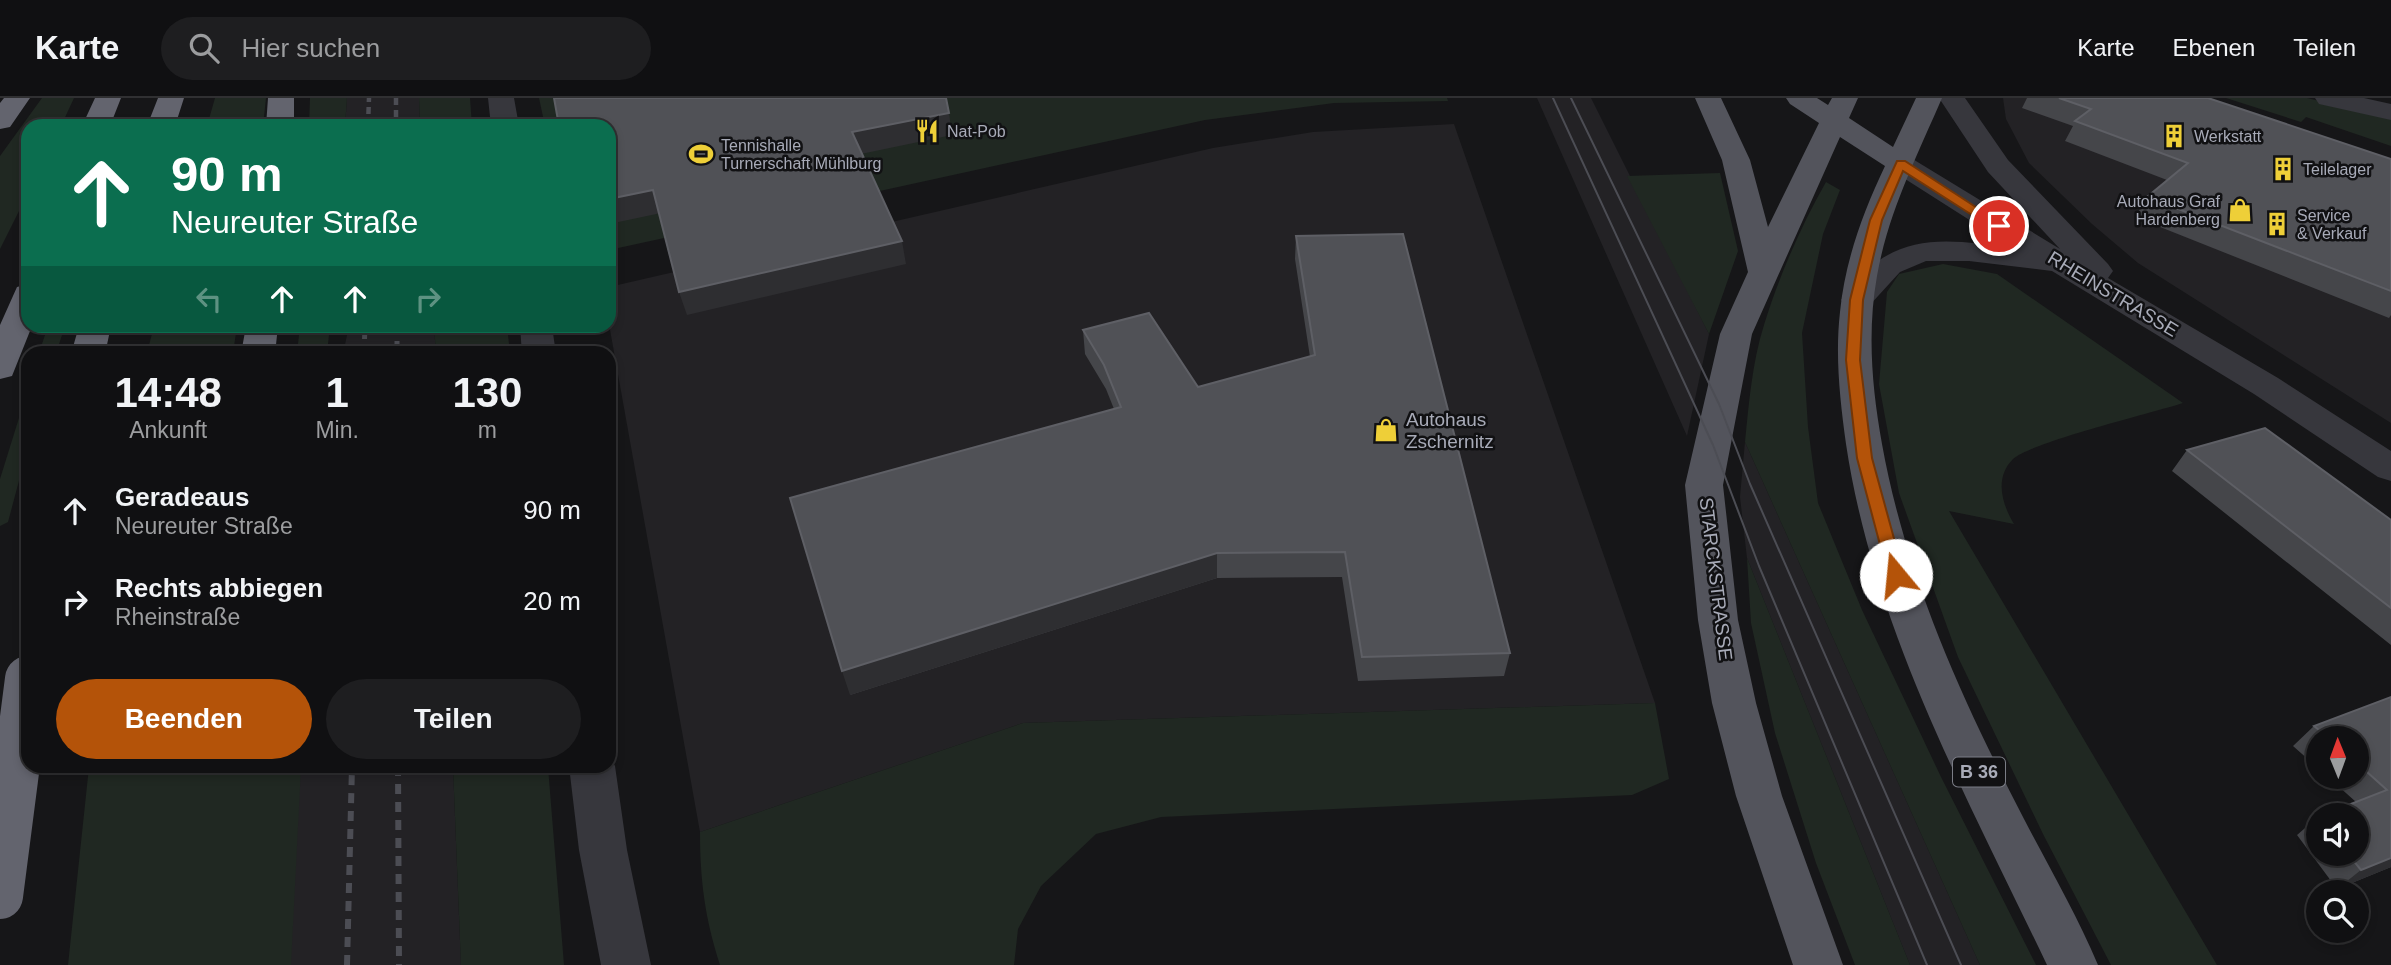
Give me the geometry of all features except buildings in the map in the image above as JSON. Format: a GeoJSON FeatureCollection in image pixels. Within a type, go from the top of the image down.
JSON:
{"type":"FeatureCollection","features":[{"type":"Feature","properties":{"kind":"highway"},"geometry":{"type":"LineString","coordinates":[[0,121],[17,98]]}},
{"type":"Feature","properties":{"kind":"highway"},"geometry":{"type":"LineString","coordinates":[[99,119],[108,98]]}},
{"type":"Feature","properties":{"kind":"highway"},"geometry":{"type":"LineString","coordinates":[[164,119],[171,98]]}},
{"type":"Feature","properties":{"kind":"highway"},"geometry":{"type":"LineString","coordinates":[[280,119],[281,98]]}},
{"type":"Feature","properties":{"kind":"highway"},"geometry":{"type":"LineString","coordinates":[[0,368],[21,312]]}},
{"type":"Feature","properties":{"kind":"highway"},"geometry":{"type":"LineString","coordinates":[[0,896],[21,733]]}},
{"type":"Feature","properties":{"kind":"highway"},"geometry":{"type":"LineString","coordinates":[[0,776],[21,760]]}},
{"type":"Feature","properties":{"kind":"main road"},"geometry":{"type":"LineString","coordinates":[[1708,98],[1719,117],[1737,163],[1763,271]]}},
{"type":"Feature","properties":{"kind":"main road","name":"RHEINSTRASSE"},"geometry":{"type":"LineString","coordinates":[[1799,98],[1839,109],[1901,164]]}},
{"type":"Feature","properties":{"kind":"main road","name":"B 36"},"geometry":{"type":"LineString","coordinates":[[1929,98],[1876,220],[1857,300],[1853,360],[1864,458],[1896,575],[1929,662],[1973,761],[2073,965]]}},
{"type":"Feature","properties":{"kind":"main road","name":"STARCKSTRASSE"},"geometry":{"type":"LineString","coordinates":[[1818,965],[1759,796],[1734,703],[1718,620],[1704,485],[1736,334],[1839,109]]}},
{"type":"Feature","properties":{"kind":"street"},"geometry":{"type":"LineString","coordinates":[[501,98],[504,119]]}},
{"type":"Feature","properties":{"kind":"street"},"geometry":{"type":"LineString","coordinates":[[1952,98],[1998,166],[2089,262],[2118,297]]}},
{"type":"Feature","properties":{"kind":"street"},"geometry":{"type":"LineString","coordinates":[[2329,98],[2391,112]]}},
{"type":"Feature","properties":{"kind":"street","name":"RHEINSTRASSE"},"geometry":{"type":"LineString","coordinates":[[1901,164],[2266,386],[2391,468]]}},
{"type":"Feature","properties":{"kind":"street"},"geometry":{"type":"LineString","coordinates":[[1857,300],[1895,261],[1914,254],[1942,250],[2064,265]]}},
{"type":"Feature","properties":{"kind":"street"},"geometry":{"type":"LineString","coordinates":[[593,773],[603,850],[626,965]]}},
{"type":"Feature","properties":{"kind":"shaded area"},"geometry":{"type":"Polygon","coordinates":[[[42,98],[74,98],[64,119],[27,119],[42,98]]]}},
{"type":"Feature","properties":{"kind":"shaded area"},"geometry":{"type":"Polygon","coordinates":[[[215,98],[266,98],[264,119],[209,119],[215,98]]]}},
{"type":"Feature","properties":{"kind":"shaded area"},"geometry":{"type":"Polygon","coordinates":[[[310,98],[347,98],[346,119],[309,119],[310,98]]]}},
{"type":"Feature","properties":{"kind":"shaded area"},"geometry":{"type":"Polygon","coordinates":[[[347,98],[419,98],[420,119],[346,119],[347,98]]]}},
{"type":"Feature","properties":{"kind":"shaded area"},"geometry":{"type":"Polygon","coordinates":[[[419,98],[470,98],[472,119],[420,119],[419,98]]]}},
{"type":"Feature","properties":{"kind":"shaded area"},"geometry":{"type":"Polygon","coordinates":[[[539,98],[1447,98],[1448,101],[1334,103],[1205,120],[616,248],[616,119],[544,119],[539,98]]]}},
{"type":"Feature","properties":{"kind":"shaded area"},"geometry":{"type":"Polygon","coordinates":[[[1537,98],[1591,98],[1709,334],[1687,436],[1537,98]]]}},
{"type":"Feature","properties":{"kind":"shaded area"},"geometry":{"type":"Polygon","coordinates":[[[2003,98],[2176,98],[2391,170],[2391,423],[2138,263],[2092,224],[2029,163],[2006,119],[2003,98]]]}},
{"type":"Feature","properties":{"kind":"shaded area"},"geometry":{"type":"Polygon","coordinates":[[[2226,98],[2307,98],[2391,119],[2391,146],[2306,117],[2301,122],[2226,98]]]}},
{"type":"Feature","properties":{"kind":"shaded area"},"geometry":{"type":"Polygon","coordinates":[[[1454,124],[1655,703],[1023,723],[700,832],[616,363],[616,346],[613,346],[611,333],[616,333],[616,285],[1213,148],[1313,132],[1454,124]]]}},
{"type":"Feature","properties":{"kind":"shaded area"},"geometry":{"type":"Polygon","coordinates":[[[21,127],[21,207],[0,249],[0,156],[21,127]]]}},
{"type":"Feature","properties":{"kind":"shaded area"},"geometry":{"type":"Polygon","coordinates":[[[1720,173],[1738,251],[1709,334],[1627,176],[1720,173]]]}},
{"type":"Feature","properties":{"kind":"shaded area"},"geometry":{"type":"Polygon","coordinates":[[[1826,182],[1840,190],[1823,234],[1802,333],[1808,427],[1818,503],[1862,610],[1941,777],[2036,965],[1980,965],[1745,442],[1754,368],[1764,325],[1791,252],[1826,182]]]}},
{"type":"Feature","properties":{"kind":"shaded area"},"geometry":{"type":"Polygon","coordinates":[[[1943,264],[1997,274],[2183,403],[2067,436],[2024,452],[2013,459],[2003,474],[2002,491],[2003,500],[2014,524],[1949,511],[2217,965],[2111,965],[2043,834],[1958,657],[1899,493],[1879,384],[1887,292],[1899,274],[1943,264]]]}},
{"type":"Feature","properties":{"kind":"shaded area"},"geometry":{"type":"Polygon","coordinates":[[[46,333],[63,333],[58,346],[41,346],[46,333]]]}},
{"type":"Feature","properties":{"kind":"shaded area"},"geometry":{"type":"Polygon","coordinates":[[[152,333],[236,333],[234,346],[149,346],[152,333]]]}},
{"type":"Feature","properties":{"kind":"shaded area"},"geometry":{"type":"Polygon","coordinates":[[[299,333],[329,333],[328,346],[298,346],[299,333]]]}},
{"type":"Feature","properties":{"kind":"shaded area"},"geometry":{"type":"Polygon","coordinates":[[[348,333],[435,333],[435,346],[345,346],[348,333]]]}},
{"type":"Feature","properties":{"kind":"shaded area"},"geometry":{"type":"Polygon","coordinates":[[[435,333],[508,333],[509,346],[435,346],[435,333]]]}},
{"type":"Feature","properties":{"kind":"shaded area"},"geometry":{"type":"Polygon","coordinates":[[[21,412],[21,473],[8,522],[0,526],[0,479],[21,412]]]}},
{"type":"Feature","properties":{"kind":"shaded area"},"geometry":{"type":"Polygon","coordinates":[[[1745,442],[1980,965],[1910,965],[1747,558],[1740,497],[1745,442]]]}},
{"type":"Feature","properties":{"kind":"shaded area"},"geometry":{"type":"Polygon","coordinates":[[[1747,558],[1910,965],[1855,965],[1816,863],[1775,733],[1751,623],[1747,558]]]}},
{"type":"Feature","properties":{"kind":"shaded area"},"geometry":{"type":"Polygon","coordinates":[[[1655,703],[1669,779],[1632,795],[1161,817],[1096,834],[1041,886],[1018,929],[1014,965],[720,965],[707,915],[702,883],[700,832],[1023,723],[1655,703]]]}},
{"type":"Feature","properties":{"kind":"shaded area"},"geometry":{"type":"Polygon","coordinates":[[[88,773],[301,773],[291,965],[68,965],[88,773]]]}},
{"type":"Feature","properties":{"kind":"shaded area"},"geometry":{"type":"Polygon","coordinates":[[[285,773],[453,773],[461,965],[266,965],[285,773]]]}},
{"type":"Feature","properties":{"kind":"shaded area"},"geometry":{"type":"Polygon","coordinates":[[[453,773],[548,773],[564,965],[461,965],[453,773]]]}},
{"type":"Feature","properties":{"kind":"tram line"},"geometry":{"type":"LineString","coordinates":[[1553,98],[1713,445],[1759,566],[1927,965]]}},
{"type":"Feature","properties":{"kind":"tram line"},"geometry":{"type":"LineString","coordinates":[[1571,98],[1719,404],[1750,484],[1961,965]]}},
{"type":"Feature","properties":{"kind":"railway"},"geometry":{"type":"LineString","coordinates":[[368,119],[369,98]]}},
{"type":"Feature","properties":{"kind":"railway"},"geometry":{"type":"LineString","coordinates":[[396,98],[396,119]]}},
{"type":"Feature","properties":{"kind":"railway"},"geometry":{"type":"LineString","coordinates":[[364,346],[365,333]]}},
{"type":"Feature","properties":{"kind":"railway"},"geometry":{"type":"LineString","coordinates":[[397,333],[397,346]]}},
{"type":"Feature","properties":{"kind":"railway"},"geometry":{"type":"LineString","coordinates":[[347,965],[352,773]]}},
{"type":"Feature","properties":{"kind":"railway"},"geometry":{"type":"LineString","coordinates":[[398,773],[399,965]]}},
{"type":"Feature","properties":{"kind":"place","name":"Nat-Pob"},"geometry":{"type":"Point","coordinates":[927,131]}},
{"type":"Feature","properties":{"kind":"place","name":"Werkstatt"},"geometry":{"type":"Point","coordinates":[2174,136]}},
{"type":"Feature","properties":{"kind":"place","name":"Tennishalle Turnerschaft Mühlburg"},"geometry":{"type":"Point","coordinates":[701,154]}},
{"type":"Feature","properties":{"kind":"place","name":"Teilelager"},"geometry":{"type":"Point","coordinates":[2283,169]}},
{"type":"Feature","properties":{"kind":"place","name":"Autohaus Graf Hardenberg"},"geometry":{"type":"Point","coordinates":[2240,210]}},
{"type":"Feature","properties":{"kind":"place","name":"Service & Verkauf"},"geometry":{"type":"Point","coordinates":[2277,224]}},
{"type":"Feature","properties":{"kind":"place","name":"Autohaus Zschernitz"},"geometry":{"type":"Point","coordinates":[1386,430]}},
{"type":"Feature","properties":{"kind":"route"},"geometry":{"type":"LineString","coordinates":[[1896,575],[1877,514],[1864,458],[1853,360],[1857,300],[1876,220],[1901,164],[1999,226]]}}]}
